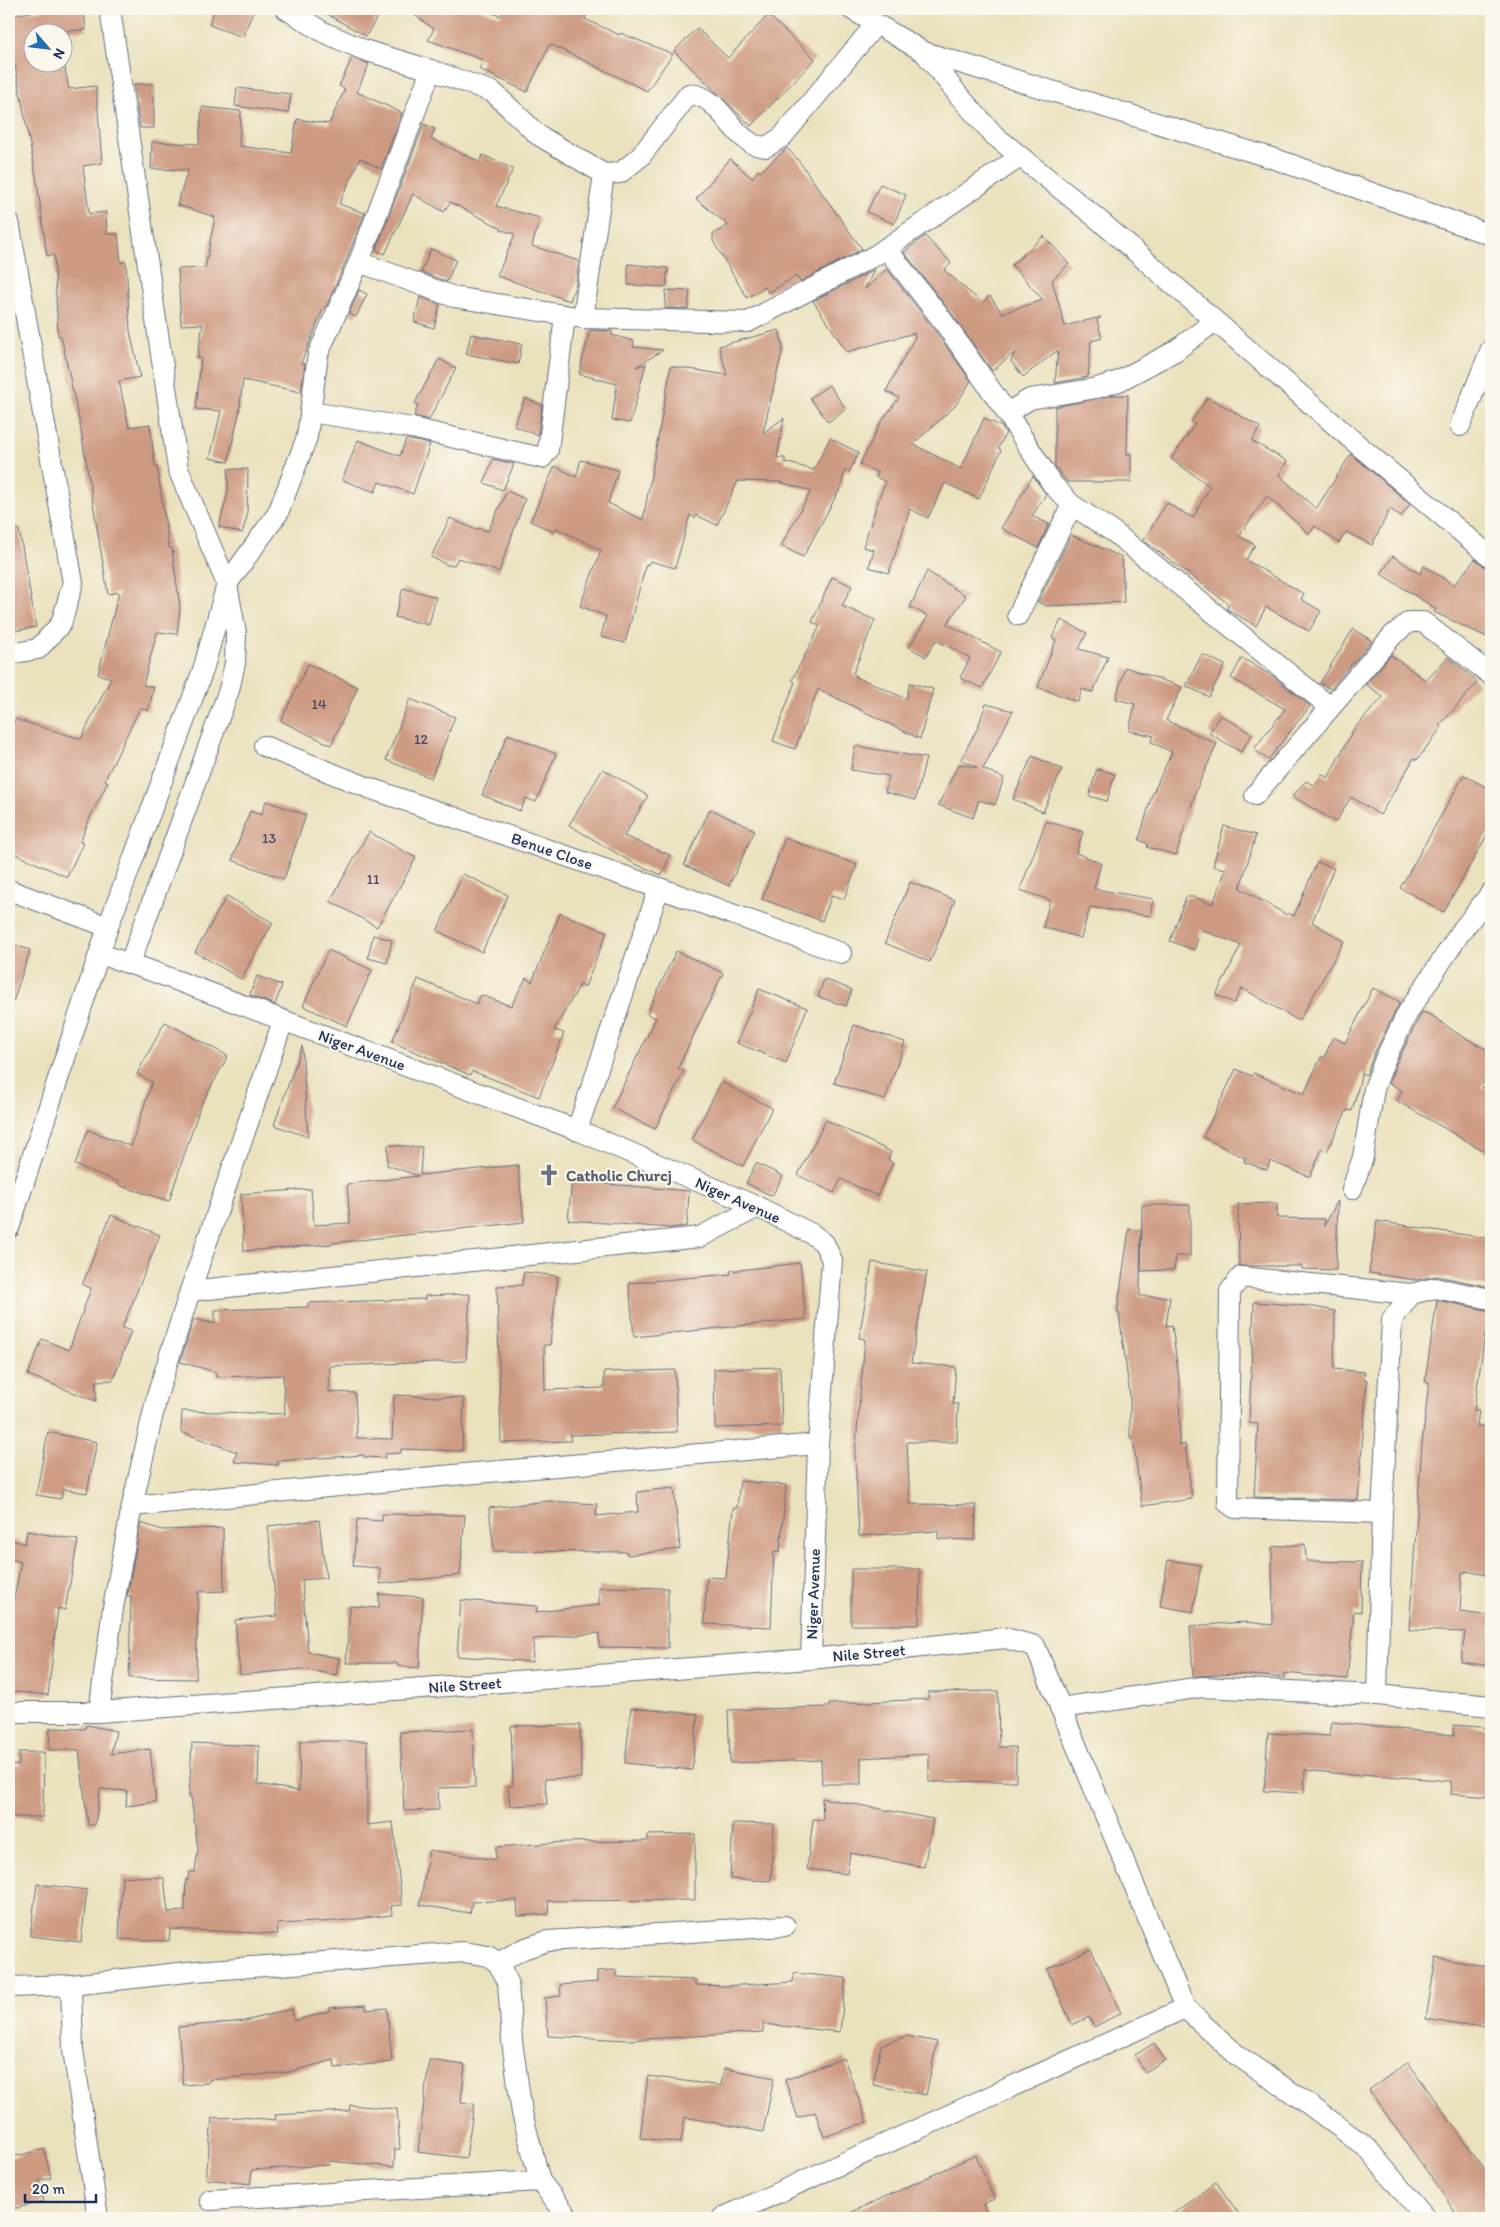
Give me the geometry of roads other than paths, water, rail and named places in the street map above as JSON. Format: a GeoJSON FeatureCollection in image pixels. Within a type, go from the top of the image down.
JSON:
{"type":"FeatureCollection","features":[{"type":"Feature","properties":{"kind":"street"},"geometry":{"type":"LineString","coordinates":[[110,9],[178,469],[228,584],[236,633],[235,663],[230,690],[138,966]]}},
{"type":"Feature","properties":{"kind":"street"},"geometry":{"type":"LineString","coordinates":[[286,9],[331,36],[364,50],[432,70],[493,92],[538,135],[604,174],[620,173],[640,157],[689,94],[706,98],[742,137],[753,144],[766,147],[782,137],[876,24]]}},
{"type":"Feature","properties":{"kind":"street"},"geometry":{"type":"LineString","coordinates":[[851,9],[924,52],[1275,159],[1490,230]]}},
{"type":"Feature","properties":{"kind":"street"},"geometry":{"type":"LineString","coordinates":[[924,52],[984,123],[1020,157],[1048,177],[1092,214],[1491,557]]}},
{"type":"Feature","properties":{"kind":"street"},"geometry":{"type":"LineString","coordinates":[[9,1228],[108,927],[203,670],[228,584],[278,513],[307,437],[318,354],[359,262],[432,70]]}},
{"type":"Feature","properties":{"kind":"street"},"geometry":{"type":"LineString","coordinates":[[359,262],[454,297],[574,317],[748,322],[876,256],[1020,157]]}},
{"type":"Feature","properties":{"kind":"street"},"geometry":{"type":"LineString","coordinates":[[310,412],[412,428],[542,458],[548,450],[604,174]]}},
{"type":"Feature","properties":{"kind":"street"},"geometry":{"type":"LineString","coordinates":[[9,222],[12,265],[73,582],[61,624],[38,649],[9,654]]}},
{"type":"Feature","properties":{"kind":"street"},"geometry":{"type":"LineString","coordinates":[[886,248],[943,321],[1007,413],[1052,484],[1072,505],[1115,533],[1330,707]]}},
{"type":"Feature","properties":{"kind":"street"},"geometry":{"type":"LineString","coordinates":[[1007,413],[1030,399],[1097,388],[1119,381],[1170,354],[1215,321]]}},
{"type":"Feature","properties":{"kind":"street"},"geometry":{"type":"LineString","coordinates":[[1460,426],[1491,349]]}},
{"type":"Feature","properties":{"kind":"street"},"geometry":{"type":"LineString","coordinates":[[1018,614],[1072,505]]}},
{"type":"Feature","properties":{"kind":"street"},"geometry":{"type":"LineString","coordinates":[[1255,795],[1393,635],[1408,622],[1423,622],[1491,675]]}},
{"type":"Feature","properties":{"kind":"street","name":"Benue Close"},"geometry":{"type":"LineString","coordinates":[[264,746],[369,788],[659,888],[842,954]]}},
{"type":"Feature","properties":{"kind":"street"},"geometry":{"type":"LineString","coordinates":[[577,1130],[659,888]]}},
{"type":"Feature","properties":{"kind":"street"},"geometry":{"type":"LineString","coordinates":[[9,890],[108,927]]}},
{"type":"Feature","properties":{"kind":"street"},"geometry":{"type":"LineString","coordinates":[[1352,1189],[1363,1157],[1374,1089],[1408,1012],[1460,933],[1491,893]]}},
{"type":"Feature","properties":{"kind":"street","name":"Niger Avenue"},"geometry":{"type":"LineString","coordinates":[[100,954],[138,966],[577,1130],[758,1207],[818,1238],[824,1243],[832,1260],[818,1444],[811,1659]]}},
{"type":"Feature","properties":{"kind":"street"},"geometry":{"type":"LineString","coordinates":[[99,1712],[113,1608],[132,1506],[157,1396],[190,1291],[283,1021]]}},
{"type":"Feature","properties":{"kind":"street"},"geometry":{"type":"LineString","coordinates":[[190,1291],[700,1237],[758,1207]]}},
{"type":"Feature","properties":{"kind":"street"},"geometry":{"type":"LineString","coordinates":[[1382,1513],[1235,1508],[1228,1503],[1230,1291],[1241,1277],[1411,1294],[1435,1288],[1491,1299]]}},
{"type":"Feature","properties":{"kind":"street"},"geometry":{"type":"LineString","coordinates":[[1377,1695],[1382,1513],[1392,1320],[1411,1294]]}},
{"type":"Feature","properties":{"kind":"street"},"geometry":{"type":"LineString","coordinates":[[132,1506],[464,1474],[818,1444]]}},
{"type":"Feature","properties":{"kind":"street","name":"Nile Street"},"geometry":{"type":"LineString","coordinates":[[9,1712],[99,1712],[811,1659],[1005,1638],[1035,1646],[1060,1708]]}},
{"type":"Feature","properties":{"kind":"street"},"geometry":{"type":"LineString","coordinates":[[1425,2218],[1367,2148],[1303,2100],[1238,2056],[1185,2008],[1060,1708],[1202,1687],[1377,1695],[1491,1706]]}},
{"type":"Feature","properties":{"kind":"street"},"geometry":{"type":"LineString","coordinates":[[498,1964],[523,1949],[547,1941],[785,1926]]}},
{"type":"Feature","properties":{"kind":"street"},"geometry":{"type":"LineString","coordinates":[[9,1987],[71,1985],[196,1971],[464,1952],[488,1956],[498,1964],[508,1982],[512,2041],[522,2113],[540,2181],[569,2218]]}},
{"type":"Feature","properties":{"kind":"street"},"geometry":{"type":"LineString","coordinates":[[71,1985],[73,2050],[98,2218]]}},
{"type":"Feature","properties":{"kind":"street"},"geometry":{"type":"LineString","coordinates":[[722,2218],[1185,2008]]}},
{"type":"Feature","properties":{"kind":"street"},"geometry":{"type":"LineString","coordinates":[[210,2200],[540,2181]]}},
{"type":"Feature","properties":{"kind":"place","name":"Catholic Churcj"},"geometry":{"type":"Point","coordinates":[549,1175]}}]}
